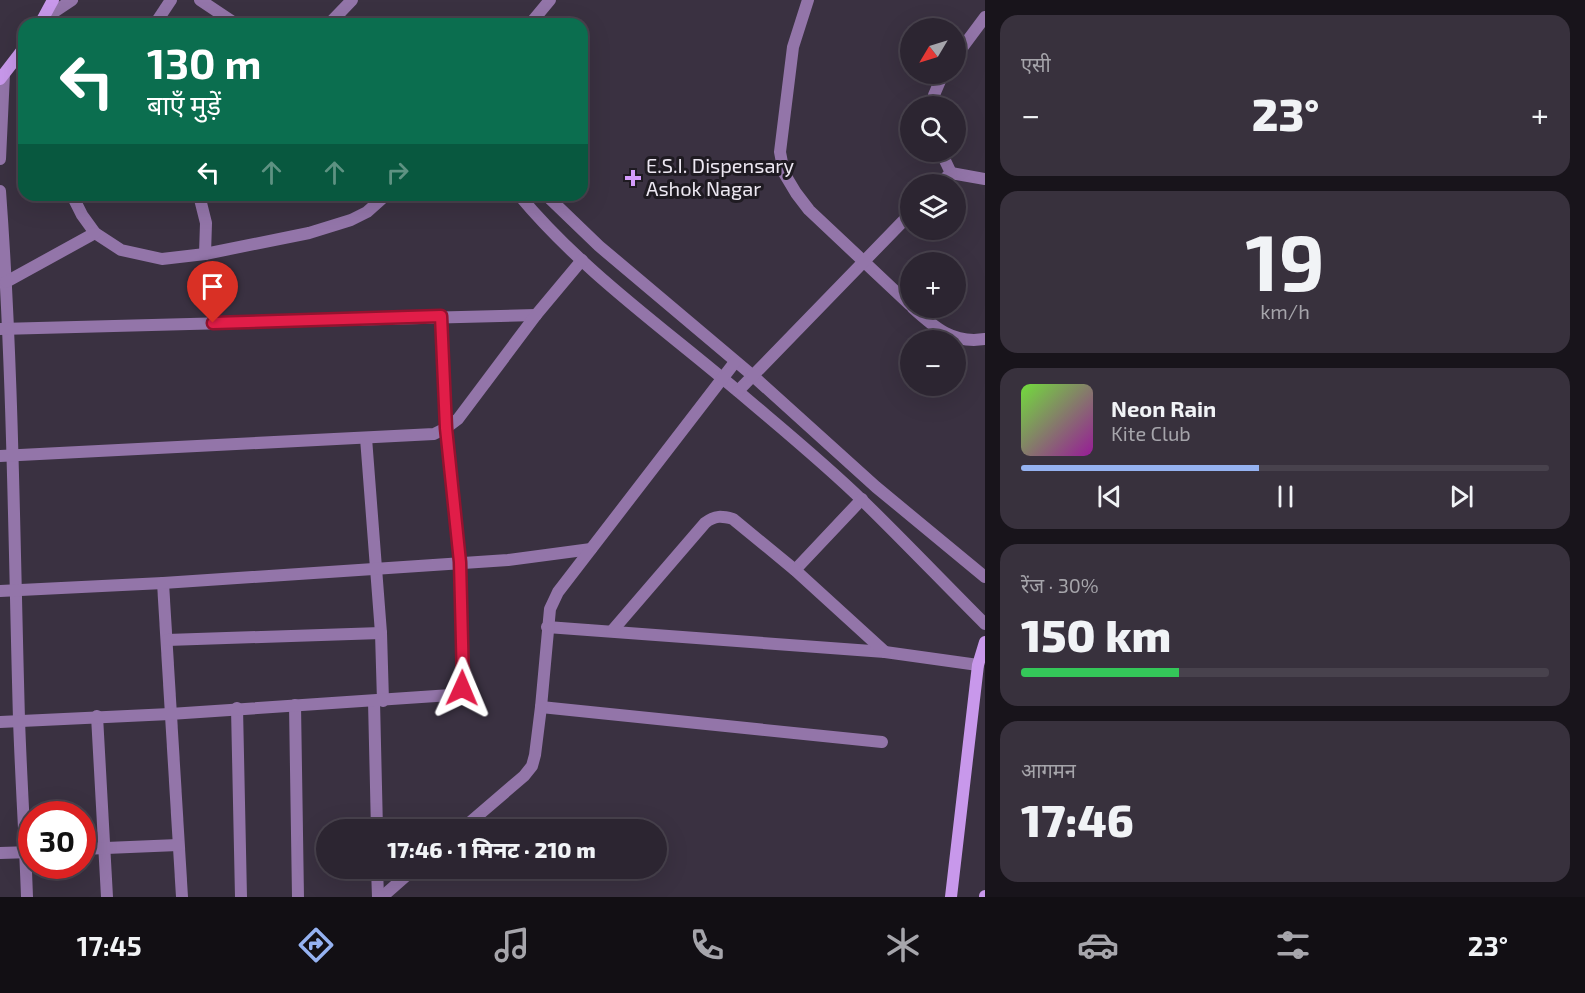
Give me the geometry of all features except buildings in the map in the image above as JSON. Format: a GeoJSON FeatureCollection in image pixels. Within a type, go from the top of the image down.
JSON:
{"type":"FeatureCollection","features":[{"type":"Feature","properties":{"kind":"street"},"geometry":{"type":"LineString","coordinates":[[43,18],[53,0]]}},
{"type":"Feature","properties":{"kind":"street"},"geometry":{"type":"LineString","coordinates":[[47,18],[72,0]]}},
{"type":"Feature","properties":{"kind":"street"},"geometry":{"type":"LineString","coordinates":[[159,18],[171,0]]}},
{"type":"Feature","properties":{"kind":"street"},"geometry":{"type":"LineString","coordinates":[[200,0],[227,18]]}},
{"type":"Feature","properties":{"kind":"street"},"geometry":{"type":"LineString","coordinates":[[336,18],[352,0]]}},
{"type":"Feature","properties":{"kind":"street"},"geometry":{"type":"LineString","coordinates":[[535,18],[550,0]]}},
{"type":"Feature","properties":{"kind":"street"},"geometry":{"type":"LineString","coordinates":[[808,0],[793,47],[780,152],[784,173],[809,210],[900,295]]}},
{"type":"Feature","properties":{"kind":"street"},"geometry":{"type":"LineString","coordinates":[[966,43],[985,17]]}},
{"type":"Feature","properties":{"kind":"street"},"geometry":{"type":"LineString","coordinates":[[0,159],[2,76],[18,56]]}},
{"type":"Feature","properties":{"kind":"street"},"geometry":{"type":"LineString","coordinates":[[946,162],[951,173],[985,179]]}},
{"type":"Feature","properties":{"kind":"street"},"geometry":{"type":"LineString","coordinates":[[0,191],[6,282],[4,329],[6,456],[17,591],[19,721],[25,801]]}},
{"type":"Feature","properties":{"kind":"street"},"geometry":{"type":"LineString","coordinates":[[75,201],[95,233],[121,250],[162,259],[206,254],[309,233],[351,220],[367,212],[379,201]]}},
{"type":"Feature","properties":{"kind":"street"},"geometry":{"type":"LineString","coordinates":[[200,201],[206,223],[206,254]]}},
{"type":"Feature","properties":{"kind":"street"},"geometry":{"type":"LineString","coordinates":[[525,201],[582,260],[862,500],[985,624]]}},
{"type":"Feature","properties":{"kind":"street"},"geometry":{"type":"LineString","coordinates":[[552,201],[599,246],[752,375],[876,487],[985,577]]}},
{"type":"Feature","properties":{"kind":"street"},"geometry":{"type":"LineString","coordinates":[[738,392],[900,224]]}},
{"type":"Feature","properties":{"kind":"street"},"geometry":{"type":"LineString","coordinates":[[6,282],[95,233]]}},
{"type":"Feature","properties":{"kind":"street"},"geometry":{"type":"LineString","coordinates":[[6,456],[434,434],[458,419],[536,315],[582,260]]}},
{"type":"Feature","properties":{"kind":"street"},"geometry":{"type":"LineString","coordinates":[[4,329],[536,315]]}},
{"type":"Feature","properties":{"kind":"street"},"geometry":{"type":"LineString","coordinates":[[0,722],[379,701],[451,695],[462,688],[460,562],[446,428],[441,316]]}},
{"type":"Feature","properties":{"kind":"street"},"geometry":{"type":"LineString","coordinates":[[924,318],[937,330],[956,337],[985,339]]}},
{"type":"Feature","properties":{"kind":"street"},"geometry":{"type":"LineString","coordinates":[[474,819],[524,776],[532,766],[542,707],[547,627],[550,609],[558,592],[735,362]]}},
{"type":"Feature","properties":{"kind":"street"},"geometry":{"type":"LineString","coordinates":[[366,438],[381,633],[377,819]]}},
{"type":"Feature","properties":{"kind":"street"},"geometry":{"type":"LineString","coordinates":[[795,570],[862,500]]}},
{"type":"Feature","properties":{"kind":"street"},"geometry":{"type":"LineString","coordinates":[[612,631],[705,523],[713,517],[723,516],[733,519],[795,570],[885,652]]}},
{"type":"Feature","properties":{"kind":"street"},"geometry":{"type":"LineString","coordinates":[[0,591],[163,583],[508,560],[591,549]]}},
{"type":"Feature","properties":{"kind":"street"},"geometry":{"type":"LineString","coordinates":[[163,583],[182,897]]}},
{"type":"Feature","properties":{"kind":"street"},"geometry":{"type":"LineString","coordinates":[[547,627],[885,652],[978,665]]}},
{"type":"Feature","properties":{"kind":"street"},"geometry":{"type":"LineString","coordinates":[[167,640],[381,633]]}},
{"type":"Feature","properties":{"kind":"street"},"geometry":{"type":"LineString","coordinates":[[951,897],[978,665],[985,642]]}},
{"type":"Feature","properties":{"kind":"street"},"geometry":{"type":"LineString","coordinates":[[295,705],[298,897]]}},
{"type":"Feature","properties":{"kind":"street"},"geometry":{"type":"LineString","coordinates":[[542,707],[882,742]]}},
{"type":"Feature","properties":{"kind":"street"},"geometry":{"type":"LineString","coordinates":[[237,708],[241,897]]}},
{"type":"Feature","properties":{"kind":"street"},"geometry":{"type":"LineString","coordinates":[[97,716],[107,897]]}},
{"type":"Feature","properties":{"kind":"street"},"geometry":{"type":"LineString","coordinates":[[96,848],[178,845]]}},
{"type":"Feature","properties":{"kind":"street"},"geometry":{"type":"LineString","coordinates":[[0,853],[18,853]]}},
{"type":"Feature","properties":{"kind":"street"},"geometry":{"type":"LineString","coordinates":[[27,897],[28,879]]}},
{"type":"Feature","properties":{"kind":"street"},"geometry":{"type":"LineString","coordinates":[[378,879],[380,897]]}},
{"type":"Feature","properties":{"kind":"street"},"geometry":{"type":"LineString","coordinates":[[380,897],[402,879]]}},
{"type":"Feature","properties":{"kind":"place","name":"E.S.I. Dispensary Ashok Nagar"},"geometry":{"type":"Point","coordinates":[633,178]}},
{"type":"Feature","properties":{"kind":"route"},"geometry":{"type":"LineString","coordinates":[[213,323],[441,316],[446,428],[460,562],[462,688]]}}]}
